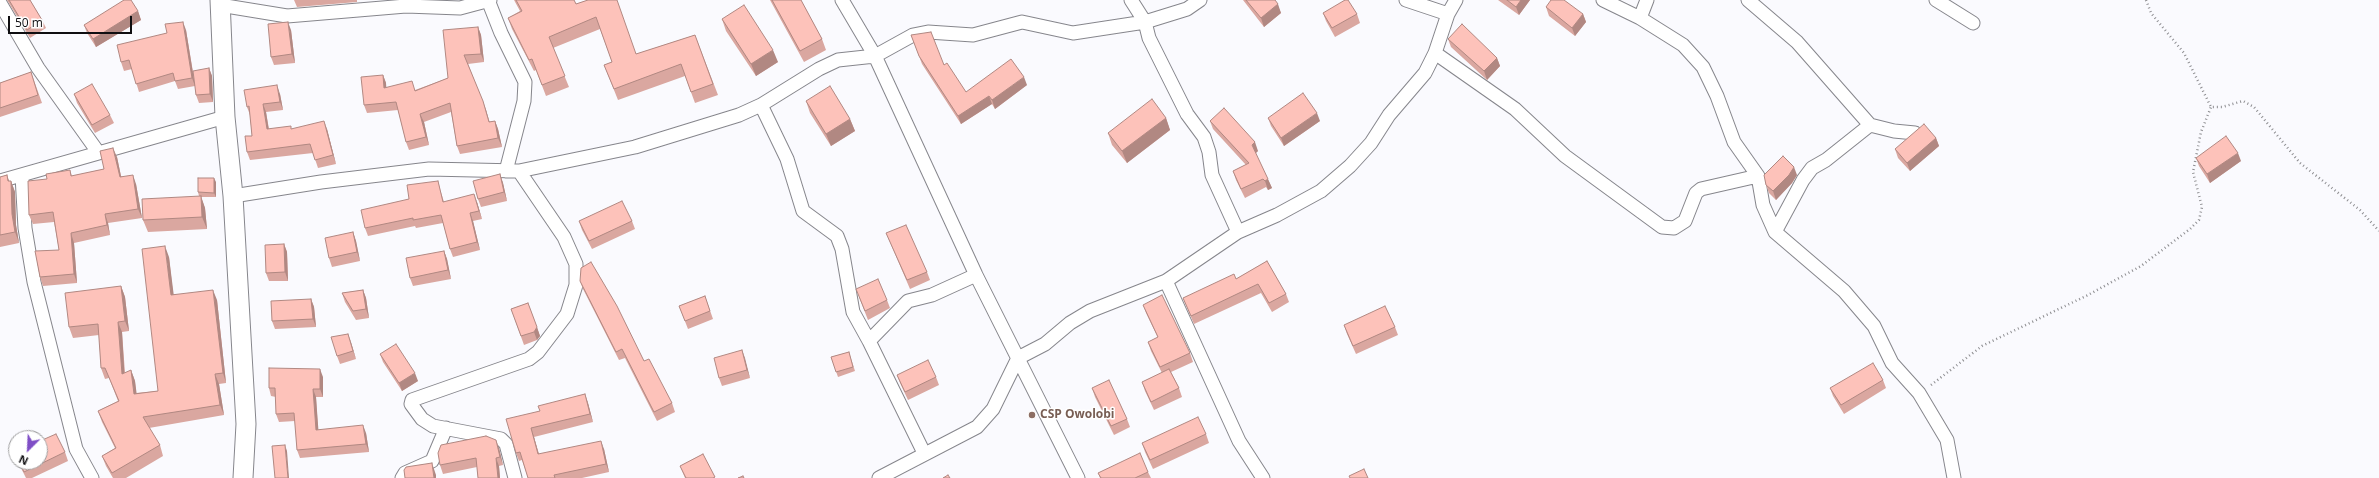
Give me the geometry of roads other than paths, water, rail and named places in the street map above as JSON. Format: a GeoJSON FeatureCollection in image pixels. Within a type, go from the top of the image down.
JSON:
{"type":"FeatureCollection","features":[{"type":"Feature","properties":{"kind":"street"},"geometry":{"type":"LineString","coordinates":[[243,478],[246,424],[233,196],[225,117],[220,3],[287,16],[406,6],[460,8],[488,0],[525,82],[524,101],[506,171]]}},
{"type":"Feature","properties":{"kind":"street"},"geometry":{"type":"LineString","coordinates":[[842,0],[875,56],[976,275],[1078,478]]}},
{"type":"Feature","properties":{"kind":"street"},"geometry":{"type":"LineString","coordinates":[[1131,0],[1145,22],[1149,38],[1187,114],[1204,137],[1209,152],[1212,175],[1238,232]]}},
{"type":"Feature","properties":{"kind":"street"},"geometry":{"type":"LineString","coordinates":[[233,196],[321,182],[429,169],[519,171],[635,147],[739,116],[761,105],[819,69],[838,60],[875,56],[913,35],[928,32],[973,34],[1022,22],[1073,33],[1145,22],[1187,9],[1200,0]]}},
{"type":"Feature","properties":{"kind":"street"},"geometry":{"type":"LineString","coordinates":[[1406,0],[1448,14]]}},
{"type":"Feature","properties":{"kind":"street"},"geometry":{"type":"LineString","coordinates":[[879,478],[924,453],[977,427],[993,410],[1018,358],[1045,344],[1070,323],[1090,311],[1166,281],[1238,232],[1277,215],[1321,191],[1350,166],[1371,143],[1389,114],[1425,73],[1435,53],[1448,14],[1456,0]]}},
{"type":"Feature","properties":{"kind":"street"},"geometry":{"type":"LineString","coordinates":[[1603,0],[1640,18],[1683,45],[1703,67],[1717,96],[1734,142],[1758,176],[1763,205],[1775,232],[1844,291],[1874,326],[1892,363],[1919,393],[1947,440],[1954,478]]}},
{"type":"Feature","properties":{"kind":"street"},"geometry":{"type":"LineString","coordinates":[[1640,18],[1647,0]]}},
{"type":"Feature","properties":{"kind":"street"},"geometry":{"type":"LineString","coordinates":[[1748,0],[1797,42],[1870,125],[1894,131],[1915,133]]}},
{"type":"Feature","properties":{"kind":"street"},"geometry":{"type":"LineString","coordinates":[[1936,0],[1972,23]]}},
{"type":"Feature","properties":{"kind":"street"},"geometry":{"type":"LineString","coordinates":[[0,3],[38,68],[98,152]]}},
{"type":"Feature","properties":{"kind":"street"},"geometry":{"type":"LineString","coordinates":[[1435,53],[1515,109],[1565,156],[1662,227],[1674,228],[1685,221],[1696,193],[1701,189],[1758,176]]}},
{"type":"Feature","properties":{"kind":"street"},"geometry":{"type":"LineString","coordinates":[[761,105],[787,159],[803,211],[837,236],[842,249],[853,312],[869,341],[924,453]]}},
{"type":"Feature","properties":{"kind":"street"},"geometry":{"type":"LineString","coordinates":[[0,181],[22,176],[98,152],[225,117]]}},
{"type":"Feature","properties":{"kind":"street"},"geometry":{"type":"LineString","coordinates":[[1775,232],[1803,180],[1812,168],[1826,160],[1870,125]]}},
{"type":"Feature","properties":{"kind":"street"},"geometry":{"type":"LineString","coordinates":[[515,478],[506,444],[501,439],[433,426],[412,408],[412,400],[529,358],[538,352],[567,314],[576,285],[576,264],[564,237],[519,171]]}},
{"type":"Feature","properties":{"kind":"street"},"geometry":{"type":"LineString","coordinates":[[22,176],[25,228],[34,282],[76,449],[92,478]]}},
{"type":"Feature","properties":{"kind":"street"},"geometry":{"type":"LineString","coordinates":[[869,341],[908,301],[932,295],[976,275]]}},
{"type":"Feature","properties":{"kind":"street"},"geometry":{"type":"LineString","coordinates":[[1166,281],[1239,441],[1263,478]]}},
{"type":"Feature","properties":{"kind":"street"},"geometry":{"type":"LineString","coordinates":[[402,478],[405,473],[432,461],[446,428]]}},
{"type":"Feature","properties":{"kind":"place","name":"CSP Owolobi"},"geometry":{"type":"Point","coordinates":[1032,415]}}]}
